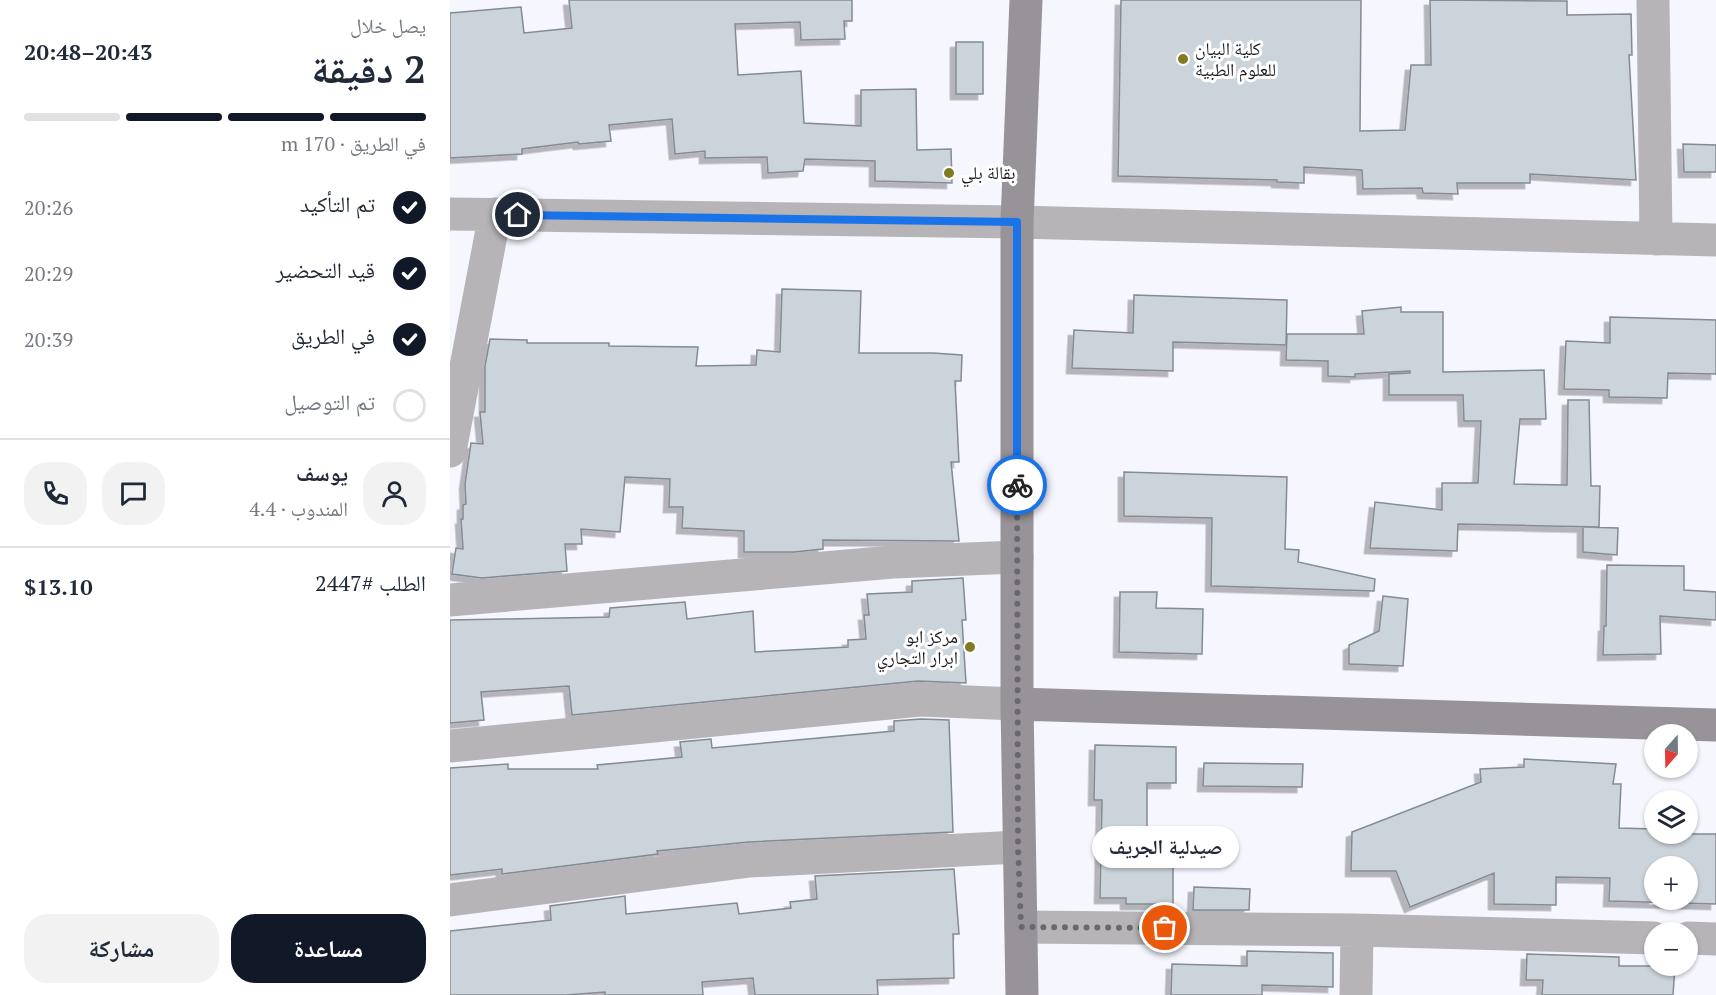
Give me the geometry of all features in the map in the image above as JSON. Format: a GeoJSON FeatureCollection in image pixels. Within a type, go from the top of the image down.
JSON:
{"type":"FeatureCollection","features":[{"type":"Feature","properties":{"kind":"street"},"geometry":{"type":"LineString","coordinates":[[1022,995],[1017,704],[1017,222],[1026,0]]}},
{"type":"Feature","properties":{"kind":"street"},"geometry":{"type":"LineString","coordinates":[[1653,0],[1656,239]]}},
{"type":"Feature","properties":{"kind":"street"},"geometry":{"type":"LineString","coordinates":[[450,214],[1017,222],[1716,240]]}},
{"type":"Feature","properties":{"kind":"street"},"geometry":{"type":"LineString","coordinates":[[450,451],[495,214]]}},
{"type":"Feature","properties":{"kind":"street"},"geometry":{"type":"LineString","coordinates":[[450,600],[893,562],[1017,557]]}},
{"type":"Feature","properties":{"kind":"street"},"geometry":{"type":"LineString","coordinates":[[450,746],[920,700],[1716,725]]}},
{"type":"Feature","properties":{"kind":"street"},"geometry":{"type":"LineString","coordinates":[[450,900],[750,861],[1018,847]]}},
{"type":"Feature","properties":{"kind":"street"},"geometry":{"type":"LineString","coordinates":[[1021,927],[1357,930],[1644,938]]}},
{"type":"Feature","properties":{"kind":"street"},"geometry":{"type":"LineString","coordinates":[[1356,995],[1357,930]]}},
{"type":"Feature","properties":{"kind":"street"},"geometry":{"type":"LineString","coordinates":[[1698,938],[1716,939]]}},
{"type":"Feature","properties":{"kind":"building"},"geometry":{"type":"Polygon","coordinates":[[[569,0],[852,0],[852,21],[844,21],[845,39],[801,40],[800,22],[735,24],[738,75],[801,71],[804,123],[861,126],[861,90],[916,89],[917,150],[951,149],[952,183],[875,181],[875,161],[805,159],[803,171],[768,173],[767,157],[705,158],[705,151],[675,154],[672,119],[609,125],[611,141],[579,144],[578,142],[522,149],[522,154],[450,158],[450,13],[521,7],[524,33],[572,28],[569,0]]]}},
{"type":"Feature","properties":{"kind":"building"},"geometry":{"type":"Polygon","coordinates":[[[1121,0],[1361,0],[1360,131],[1405,130],[1411,65],[1431,65],[1430,0],[1567,1],[1567,15],[1631,14],[1632,55],[1629,55],[1636,180],[1530,174],[1530,183],[1457,183],[1458,194],[1423,193],[1422,188],[1363,189],[1362,170],[1304,167],[1304,183],[1277,182],[1277,180],[1118,176],[1121,0]]]}},
{"type":"Feature","properties":{"kind":"building"},"geometry":{"type":"Polygon","coordinates":[[[956,42],[983,42],[983,94],[956,94],[956,42]]]}},
{"type":"Feature","properties":{"kind":"building"},"geometry":{"type":"Polygon","coordinates":[[[1683,144],[1716,145],[1716,172],[1684,172],[1683,144]]]}},
{"type":"Feature","properties":{"kind":"building"},"geometry":{"type":"Polygon","coordinates":[[[782,289],[861,291],[859,353],[962,355],[961,381],[955,381],[959,462],[951,462],[959,541],[823,540],[823,549],[794,552],[744,552],[744,531],[682,528],[683,507],[669,507],[670,479],[625,477],[620,532],[581,529],[582,544],[565,544],[567,571],[482,578],[452,574],[456,548],[463,549],[461,519],[463,519],[463,505],[466,504],[465,484],[471,443],[483,444],[480,412],[485,412],[485,366],[490,339],[527,340],[527,343],[609,343],[609,346],[698,347],[696,366],[756,365],[757,350],[780,352],[782,289]]]}},
{"type":"Feature","properties":{"kind":"building"},"geometry":{"type":"Polygon","coordinates":[[[1134,295],[1287,300],[1286,345],[1173,342],[1173,371],[1072,368],[1074,330],[1133,333],[1134,295]]]}},
{"type":"Feature","properties":{"kind":"building"},"geometry":{"type":"Polygon","coordinates":[[[1401,307],[1401,312],[1443,312],[1443,372],[1544,370],[1546,419],[1520,419],[1514,484],[1567,485],[1568,400],[1589,400],[1591,486],[1600,486],[1599,527],[1458,524],[1457,551],[1370,548],[1375,502],[1442,510],[1442,483],[1478,483],[1481,421],[1464,421],[1463,395],[1389,395],[1389,374],[1410,373],[1410,371],[1355,374],[1355,377],[1328,376],[1328,361],[1286,360],[1287,334],[1364,334],[1362,311],[1401,307]]]}},
{"type":"Feature","properties":{"kind":"building"},"geometry":{"type":"Polygon","coordinates":[[[1610,317],[1716,320],[1716,374],[1668,373],[1667,398],[1609,397],[1609,390],[1564,389],[1566,341],[1610,343],[1610,317]]]}},
{"type":"Feature","properties":{"kind":"building"},"geometry":{"type":"Polygon","coordinates":[[[1124,472],[1287,477],[1285,549],[1299,550],[1298,562],[1375,579],[1374,591],[1211,586],[1212,518],[1124,516],[1124,472]]]}},
{"type":"Feature","properties":{"kind":"building"},"geometry":{"type":"Polygon","coordinates":[[[1583,527],[1618,528],[1617,555],[1583,552],[1583,527]]]}},
{"type":"Feature","properties":{"kind":"building"},"geometry":{"type":"Polygon","coordinates":[[[1607,565],[1684,566],[1684,590],[1716,592],[1716,620],[1660,616],[1661,654],[1603,655],[1607,565]]]}},
{"type":"Feature","properties":{"kind":"building"},"geometry":{"type":"Polygon","coordinates":[[[963,578],[966,620],[962,620],[966,683],[918,681],[572,715],[569,686],[481,692],[484,720],[450,723],[450,620],[609,617],[610,608],[685,602],[687,619],[753,611],[755,652],[848,647],[848,640],[866,639],[864,615],[869,615],[867,594],[912,592],[912,581],[963,578]]]}},
{"type":"Feature","properties":{"kind":"building"},"geometry":{"type":"Polygon","coordinates":[[[1120,592],[1157,592],[1156,608],[1203,609],[1202,654],[1119,652],[1120,592]]]}},
{"type":"Feature","properties":{"kind":"building"},"geometry":{"type":"Polygon","coordinates":[[[1383,596],[1408,599],[1403,666],[1349,664],[1349,645],[1379,631],[1383,596]]]}},
{"type":"Feature","properties":{"kind":"building"},"geometry":{"type":"Polygon","coordinates":[[[949,720],[953,832],[749,842],[657,851],[658,854],[502,874],[502,869],[450,875],[450,768],[508,764],[508,769],[598,769],[597,765],[682,757],[680,742],[711,739],[712,748],[894,731],[894,721],[949,720]]]}},
{"type":"Feature","properties":{"kind":"building"},"geometry":{"type":"Polygon","coordinates":[[[1095,745],[1176,747],[1176,783],[1147,783],[1147,841],[1167,841],[1167,867],[1173,866],[1173,904],[1126,904],[1126,898],[1100,898],[1102,800],[1094,800],[1095,745]]]}},
{"type":"Feature","properties":{"kind":"building"},"geometry":{"type":"Polygon","coordinates":[[[1524,759],[1616,764],[1613,784],[1621,784],[1619,828],[1644,829],[1644,844],[1698,844],[1698,834],[1716,834],[1716,904],[1698,903],[1698,856],[1644,856],[1644,902],[1609,901],[1610,878],[1556,877],[1556,905],[1494,904],[1494,873],[1410,907],[1396,871],[1351,871],[1352,832],[1481,782],[1480,769],[1524,767],[1524,759]]]}},
{"type":"Feature","properties":{"kind":"building"},"geometry":{"type":"Polygon","coordinates":[[[1204,763],[1303,764],[1302,787],[1203,786],[1204,763]]]}},
{"type":"Feature","properties":{"kind":"building"},"geometry":{"type":"Polygon","coordinates":[[[954,869],[959,934],[953,934],[954,978],[877,980],[878,995],[755,995],[753,978],[702,982],[703,995],[605,995],[605,992],[566,995],[450,995],[450,931],[551,920],[550,906],[625,896],[626,914],[737,903],[739,914],[791,908],[790,902],[817,899],[815,876],[954,869]]]}},
{"type":"Feature","properties":{"kind":"building"},"geometry":{"type":"Polygon","coordinates":[[[1194,887],[1250,889],[1249,910],[1193,910],[1194,887]]]}},
{"type":"Feature","properties":{"kind":"building"},"geometry":{"type":"Polygon","coordinates":[[[1247,951],[1333,953],[1333,987],[1262,985],[1262,995],[1171,995],[1172,964],[1247,966],[1247,951]]]}},
{"type":"Feature","properties":{"kind":"building"},"geometry":{"type":"Polygon","coordinates":[[[1527,954],[1619,957],[1619,966],[1644,966],[1644,976],[1674,976],[1673,995],[1542,995],[1543,980],[1526,980],[1527,954]]]}},
{"type":"Feature","properties":{"kind":"way so far"},"geometry":{"type":"LineString","coordinates":[[1017,485],[1018,847],[1021,927],[1165,928]]}},
{"type":"Feature","properties":{"kind":"place","name":"كلية البيان للعلوم الطبية"},"geometry":{"type":"Point","coordinates":[1183,59]}},
{"type":"Feature","properties":{"kind":"place","name":"بقالة بلي"},"geometry":{"type":"Point","coordinates":[949,173]}},
{"type":"Feature","properties":{"kind":"place","name":"مركز ابو ابرار التجاري"},"geometry":{"type":"Point","coordinates":[970,647]}},
{"type":"Feature","properties":{"kind":"place","name":"صيدلية الجريف"},"geometry":{"type":"Point","coordinates":[1165,928]}},
{"type":"Feature","properties":{"kind":"route"},"geometry":{"type":"LineString","coordinates":[[518,215],[1017,222],[1017,485]]}}]}
